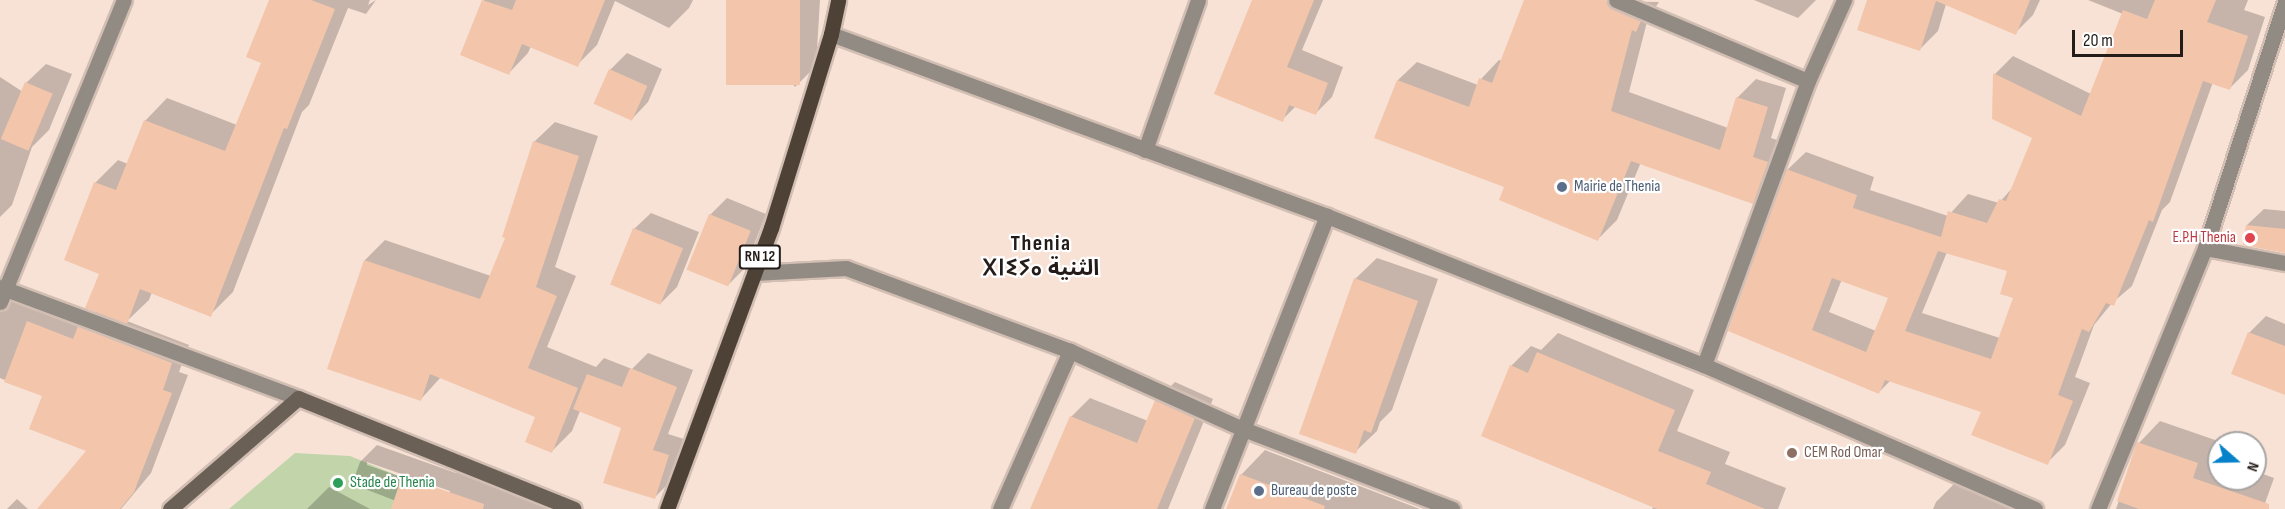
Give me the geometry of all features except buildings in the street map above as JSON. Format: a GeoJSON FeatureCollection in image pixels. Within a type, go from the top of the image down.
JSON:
{"type":"FeatureCollection","features":[{"type":"Feature","properties":{"kind":"main road","name":"RN 12"},"geometry":{"type":"LineString","coordinates":[[667,509],[754,273],[831,34],[838,0]]}},
{"type":"Feature","properties":{"kind":"main road"},"geometry":{"type":"LineString","coordinates":[[170,509],[298,398],[574,509]]}},
{"type":"Feature","properties":{"kind":"street"},"geometry":{"type":"LineString","coordinates":[[123,0],[2,293],[298,398]]}},
{"type":"Feature","properties":{"kind":"street"},"geometry":{"type":"LineString","coordinates":[[1145,150],[1198,0]]}},
{"type":"Feature","properties":{"kind":"street"},"geometry":{"type":"LineString","coordinates":[[1616,0],[1808,81]]}},
{"type":"Feature","properties":{"kind":"street"},"geometry":{"type":"LineString","coordinates":[[1704,365],[1808,81],[1844,0]]}},
{"type":"Feature","properties":{"kind":"street"},"geometry":{"type":"LineString","coordinates":[[2098,509],[2205,248],[2285,2]]}},
{"type":"Feature","properties":{"kind":"street"},"geometry":{"type":"LineString","coordinates":[[831,34],[1327,216],[1704,365],[2036,509]]}},
{"type":"Feature","properties":{"kind":"street"},"geometry":{"type":"LineString","coordinates":[[1212,509],[1327,216]]}},
{"type":"Feature","properties":{"kind":"street"},"geometry":{"type":"LineString","coordinates":[[2205,248],[2285,263]]}},
{"type":"Feature","properties":{"kind":"street"},"geometry":{"type":"LineString","coordinates":[[754,273],[846,268],[1070,351],[1243,429],[1452,509]]}},
{"type":"Feature","properties":{"kind":"street"},"geometry":{"type":"LineString","coordinates":[[1000,509],[1070,351]]}},
{"type":"Feature","properties":{"kind":"green space","name":"Stade de Thenia"},"geometry":{"type":"Polygon","coordinates":[[[295,453],[350,456],[479,509],[229,509],[295,453]]]}},
{"type":"Feature","properties":{"kind":"place","name":"Mairie de Thenia"},"geometry":{"type":"Point","coordinates":[1562,187]}},
{"type":"Feature","properties":{"kind":"place","name":"E.P.H Thenia"},"geometry":{"type":"Point","coordinates":[2250,238]}},
{"type":"Feature","properties":{"kind":"place","name":"CEM Rod Omar"},"geometry":{"type":"Point","coordinates":[1792,453]}},
{"type":"Feature","properties":{"kind":"place","name":"Stade de Thenia"},"geometry":{"type":"Point","coordinates":[338,483]}},
{"type":"Feature","properties":{"kind":"place","name":"Bureau de poste"},"geometry":{"type":"Point","coordinates":[1259,491]}},
{"type":"Feature","properties":{"kind":"district","name":"Thenia ⵝⵏⵉⵢⴰ الثنية"},"geometry":{"type":"Point","coordinates":[1041,256]}}]}
